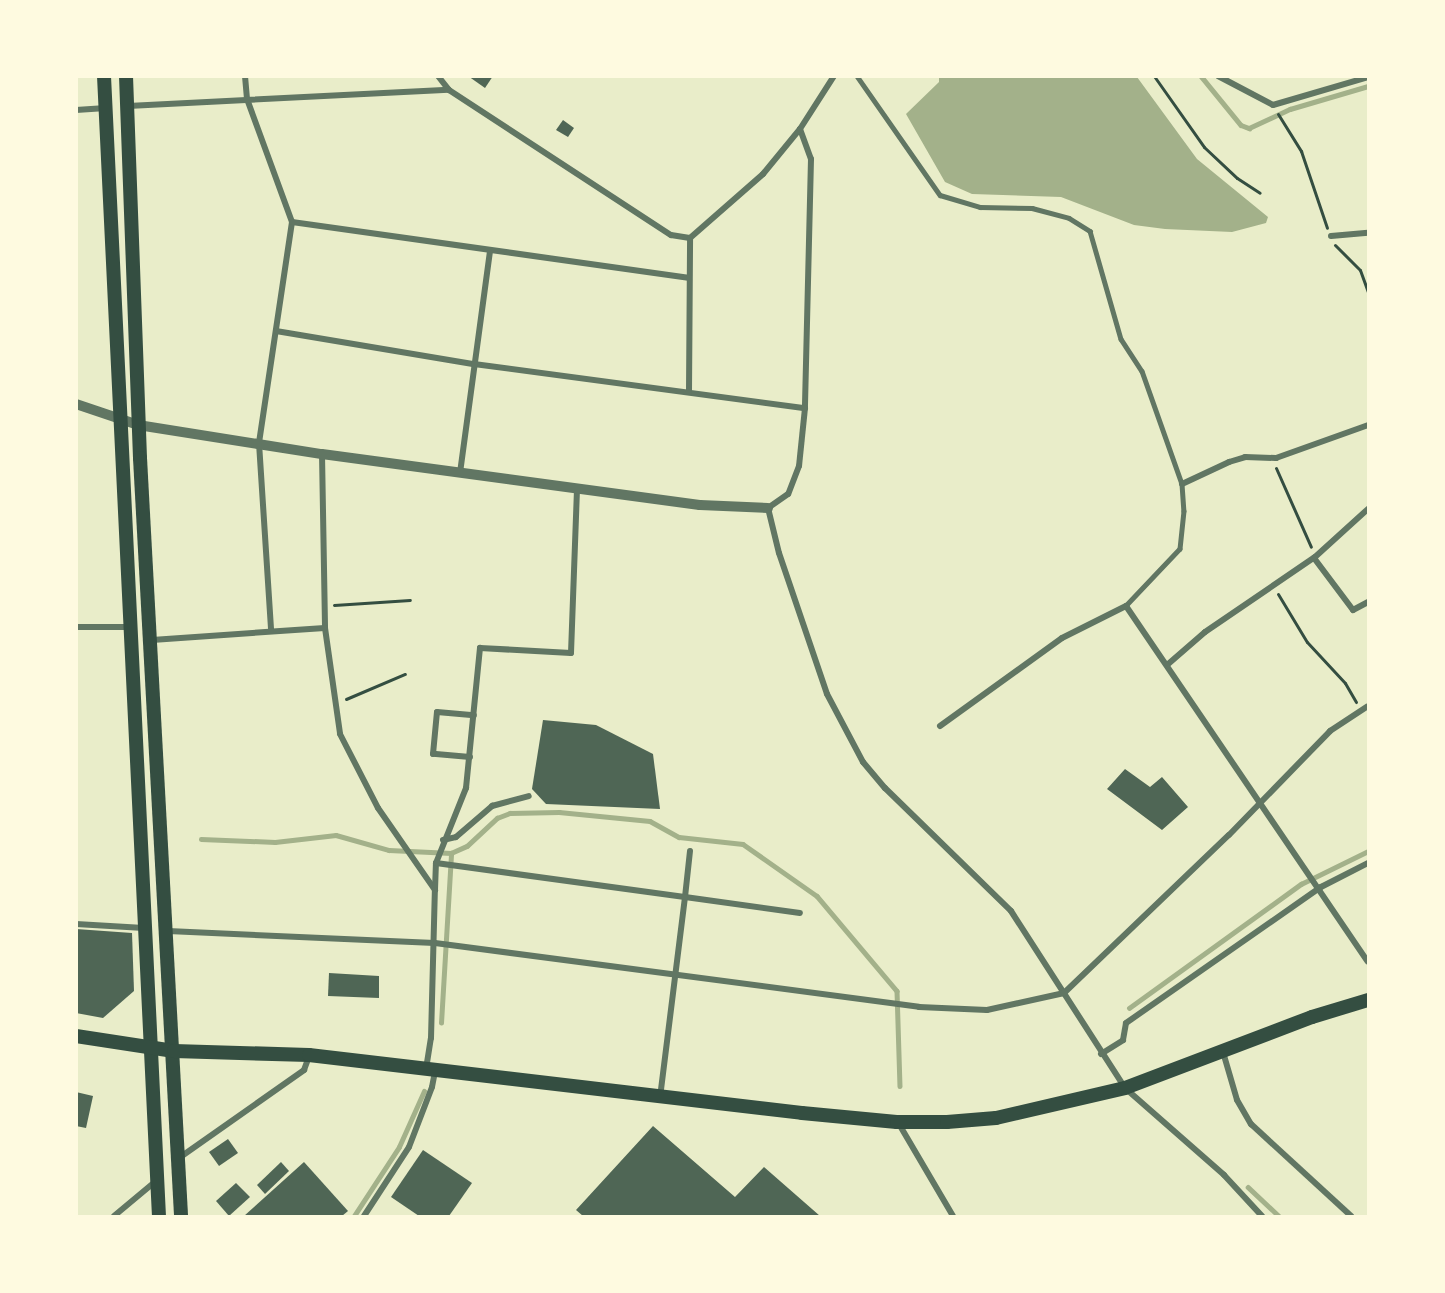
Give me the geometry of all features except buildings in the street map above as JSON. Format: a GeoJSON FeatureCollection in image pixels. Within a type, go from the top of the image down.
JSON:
{"type":"FeatureCollection","features":[{"type":"Feature","properties":{"kind":"main road"},"geometry":{"type":"LineString","coordinates":[[104,76],[123,420],[149,1048],[159,1216]]}},
{"type":"Feature","properties":{"kind":"main road"},"geometry":{"type":"LineString","coordinates":[[126,76],[138,425],[168,931],[180,1216]]}},
{"type":"Feature","properties":{"kind":"main road"},"geometry":{"type":"LineString","coordinates":[[76,1036],[174,1051],[309,1055],[660,1097],[897,1122],[996,1118],[1125,1088],[1368,1000]]}},
{"type":"Feature","properties":{"kind":"street"},"geometry":{"type":"LineString","coordinates":[[245,76],[247,99],[292,222],[258,443],[271,629]]}},
{"type":"Feature","properties":{"kind":"street"},"geometry":{"type":"LineString","coordinates":[[438,76],[449,90],[672,235],[690,238]]}},
{"type":"Feature","properties":{"kind":"street"},"geometry":{"type":"LineString","coordinates":[[689,392],[690,238],[764,174],[800,129],[834,76]]}},
{"type":"Feature","properties":{"kind":"street"},"geometry":{"type":"LineString","coordinates":[[1221,77],[1273,105],[1368,77]]}},
{"type":"Feature","properties":{"kind":"street"},"geometry":{"type":"LineString","coordinates":[[127,106],[449,90]]}},
{"type":"Feature","properties":{"kind":"street"},"geometry":{"type":"LineString","coordinates":[[76,110],[107,108]]}},
{"type":"Feature","properties":{"kind":"street"},"geometry":{"type":"LineString","coordinates":[[76,404],[138,425],[322,454],[700,505],[768,508],[788,494],[792,485],[799,466],[806,408],[811,159],[800,129]]}},
{"type":"Feature","properties":{"kind":"street"},"geometry":{"type":"LineString","coordinates":[[292,222],[490,252],[688,278]]}},
{"type":"Feature","properties":{"kind":"street"},"geometry":{"type":"LineString","coordinates":[[1331,236],[1368,233]]}},
{"type":"Feature","properties":{"kind":"street"},"geometry":{"type":"LineString","coordinates":[[459,473],[490,252]]}},
{"type":"Feature","properties":{"kind":"street"},"geometry":{"type":"LineString","coordinates":[[276,331],[474,363],[806,408]]}},
{"type":"Feature","properties":{"kind":"street"},"geometry":{"type":"LineString","coordinates":[[1182,484],[1245,457],[1272,458],[1368,425]]}},
{"type":"Feature","properties":{"kind":"street"},"geometry":{"type":"LineString","coordinates":[[322,454],[326,627],[333,704],[352,764],[435,890]]}},
{"type":"Feature","properties":{"kind":"street"},"geometry":{"type":"LineString","coordinates":[[364,1216],[408,1147],[432,1087],[430,1069],[436,863],[443,840],[466,788],[480,648],[571,653],[576,488]]}},
{"type":"Feature","properties":{"kind":"street"},"geometry":{"type":"LineString","coordinates":[[768,508],[778,553],[827,694],[863,762],[885,788],[1011,911],[1125,1088],[1224,1175],[1262,1216]]}},
{"type":"Feature","properties":{"kind":"street"},"geometry":{"type":"LineString","coordinates":[[1167,665],[1205,632],[1274,587],[1315,556],[1368,509]]}},
{"type":"Feature","properties":{"kind":"street"},"geometry":{"type":"LineString","coordinates":[[1315,556],[1353,610],[1368,602]]}},
{"type":"Feature","properties":{"kind":"street"},"geometry":{"type":"LineString","coordinates":[[940,726],[1045,649],[1126,606],[1321,887],[1368,962]]}},
{"type":"Feature","properties":{"kind":"street"},"geometry":{"type":"LineString","coordinates":[[76,627],[130,627]]}},
{"type":"Feature","properties":{"kind":"street"},"geometry":{"type":"LineString","coordinates":[[152,640],[271,629],[326,627]]}},
{"type":"Feature","properties":{"kind":"street"},"geometry":{"type":"LineString","coordinates":[[168,931],[435,943],[675,978],[919,1007],[976,1010],[1064,993],[1262,801],[1330,731],[1368,706]]}},
{"type":"Feature","properties":{"kind":"street"},"geometry":{"type":"LineString","coordinates":[[470,757],[433,754],[437,712],[474,715]]}},
{"type":"Feature","properties":{"kind":"street"},"geometry":{"type":"LineString","coordinates":[[443,840],[456,837],[492,806],[529,796]]}},
{"type":"Feature","properties":{"kind":"street"},"geometry":{"type":"LineString","coordinates":[[660,1097],[690,850]]}},
{"type":"Feature","properties":{"kind":"street"},"geometry":{"type":"LineString","coordinates":[[436,863],[800,913]]}},
{"type":"Feature","properties":{"kind":"street"},"geometry":{"type":"LineString","coordinates":[[1101,1053],[1123,1040],[1126,1023],[1321,887],[1368,864]]}},
{"type":"Feature","properties":{"kind":"street"},"geometry":{"type":"LineString","coordinates":[[76,924],[144,928]]}},
{"type":"Feature","properties":{"kind":"street"},"geometry":{"type":"LineString","coordinates":[[1223,1051],[1237,1100],[1251,1124],[1351,1216]]}},
{"type":"Feature","properties":{"kind":"street"},"geometry":{"type":"LineString","coordinates":[[179,1158],[304,1070],[309,1055]]}},
{"type":"Feature","properties":{"kind":"street"},"geometry":{"type":"LineString","coordinates":[[897,1122],[953,1216]]}},
{"type":"Feature","properties":{"kind":"street"},"geometry":{"type":"LineString","coordinates":[[114,1216],[158,1178]]}},
{"type":"Feature","properties":{"kind":"lane"},"geometry":{"type":"LineString","coordinates":[[857,76],[940,195],[980,207],[1041,211],[1069,218],[1090,231],[1121,339],[1142,371],[1167,450],[1182,484],[1184,511],[1180,549],[1126,606]]}},
{"type":"Feature","properties":{"kind":"path"},"geometry":{"type":"LineString","coordinates":[[1154,76],[1204,147],[1222,166],[1260,192]]}},
{"type":"Feature","properties":{"kind":"path"},"geometry":{"type":"LineString","coordinates":[[1273,105],[1301,151],[1331,236],[1360,270],[1368,292]]}},
{"type":"Feature","properties":{"kind":"path"},"geometry":{"type":"LineString","coordinates":[[1272,458],[1303,535],[1315,556]]}},
{"type":"Feature","properties":{"kind":"path"},"geometry":{"type":"LineString","coordinates":[[1274,587],[1307,642],[1345,682],[1361,710]]}},
{"type":"Feature","properties":{"kind":"path"},"geometry":{"type":"LineString","coordinates":[[326,605],[410,600]]}},
{"type":"Feature","properties":{"kind":"path"},"geometry":{"type":"LineString","coordinates":[[333,704],[405,674]]}},
{"type":"Feature","properties":{"kind":"shaded area"},"geometry":{"type":"Polygon","coordinates":[[[939,77],[1137,77],[1197,159],[1268,217],[1266,223],[1232,232],[1165,229],[1134,225],[1061,197],[972,194],[945,182],[906,114],[939,82],[939,77]]]}},
{"type":"Feature","properties":{"kind":"waterway"},"geometry":{"type":"LineString","coordinates":[[1201,76],[1241,125],[1249,128],[1290,109],[1368,86]]}},
{"type":"Feature","properties":{"kind":"waterway"},"geometry":{"type":"LineString","coordinates":[[441,1023],[451,853],[467,846],[497,818],[510,813],[559,812],[650,821],[679,837],[743,844],[817,896],[897,991],[900,1086]]}},
{"type":"Feature","properties":{"kind":"waterway"},"geometry":{"type":"LineString","coordinates":[[201,839],[275,842],[336,835],[389,850],[451,853]]}},
{"type":"Feature","properties":{"kind":"waterway"},"geometry":{"type":"LineString","coordinates":[[1129,1008],[1301,884],[1368,851]]}},
{"type":"Feature","properties":{"kind":"waterway"},"geometry":{"type":"LineString","coordinates":[[354,1216],[399,1147],[424,1091]]}},
{"type":"Feature","properties":{"kind":"waterway"},"geometry":{"type":"LineString","coordinates":[[1248,1187],[1279,1216]]}}]}
